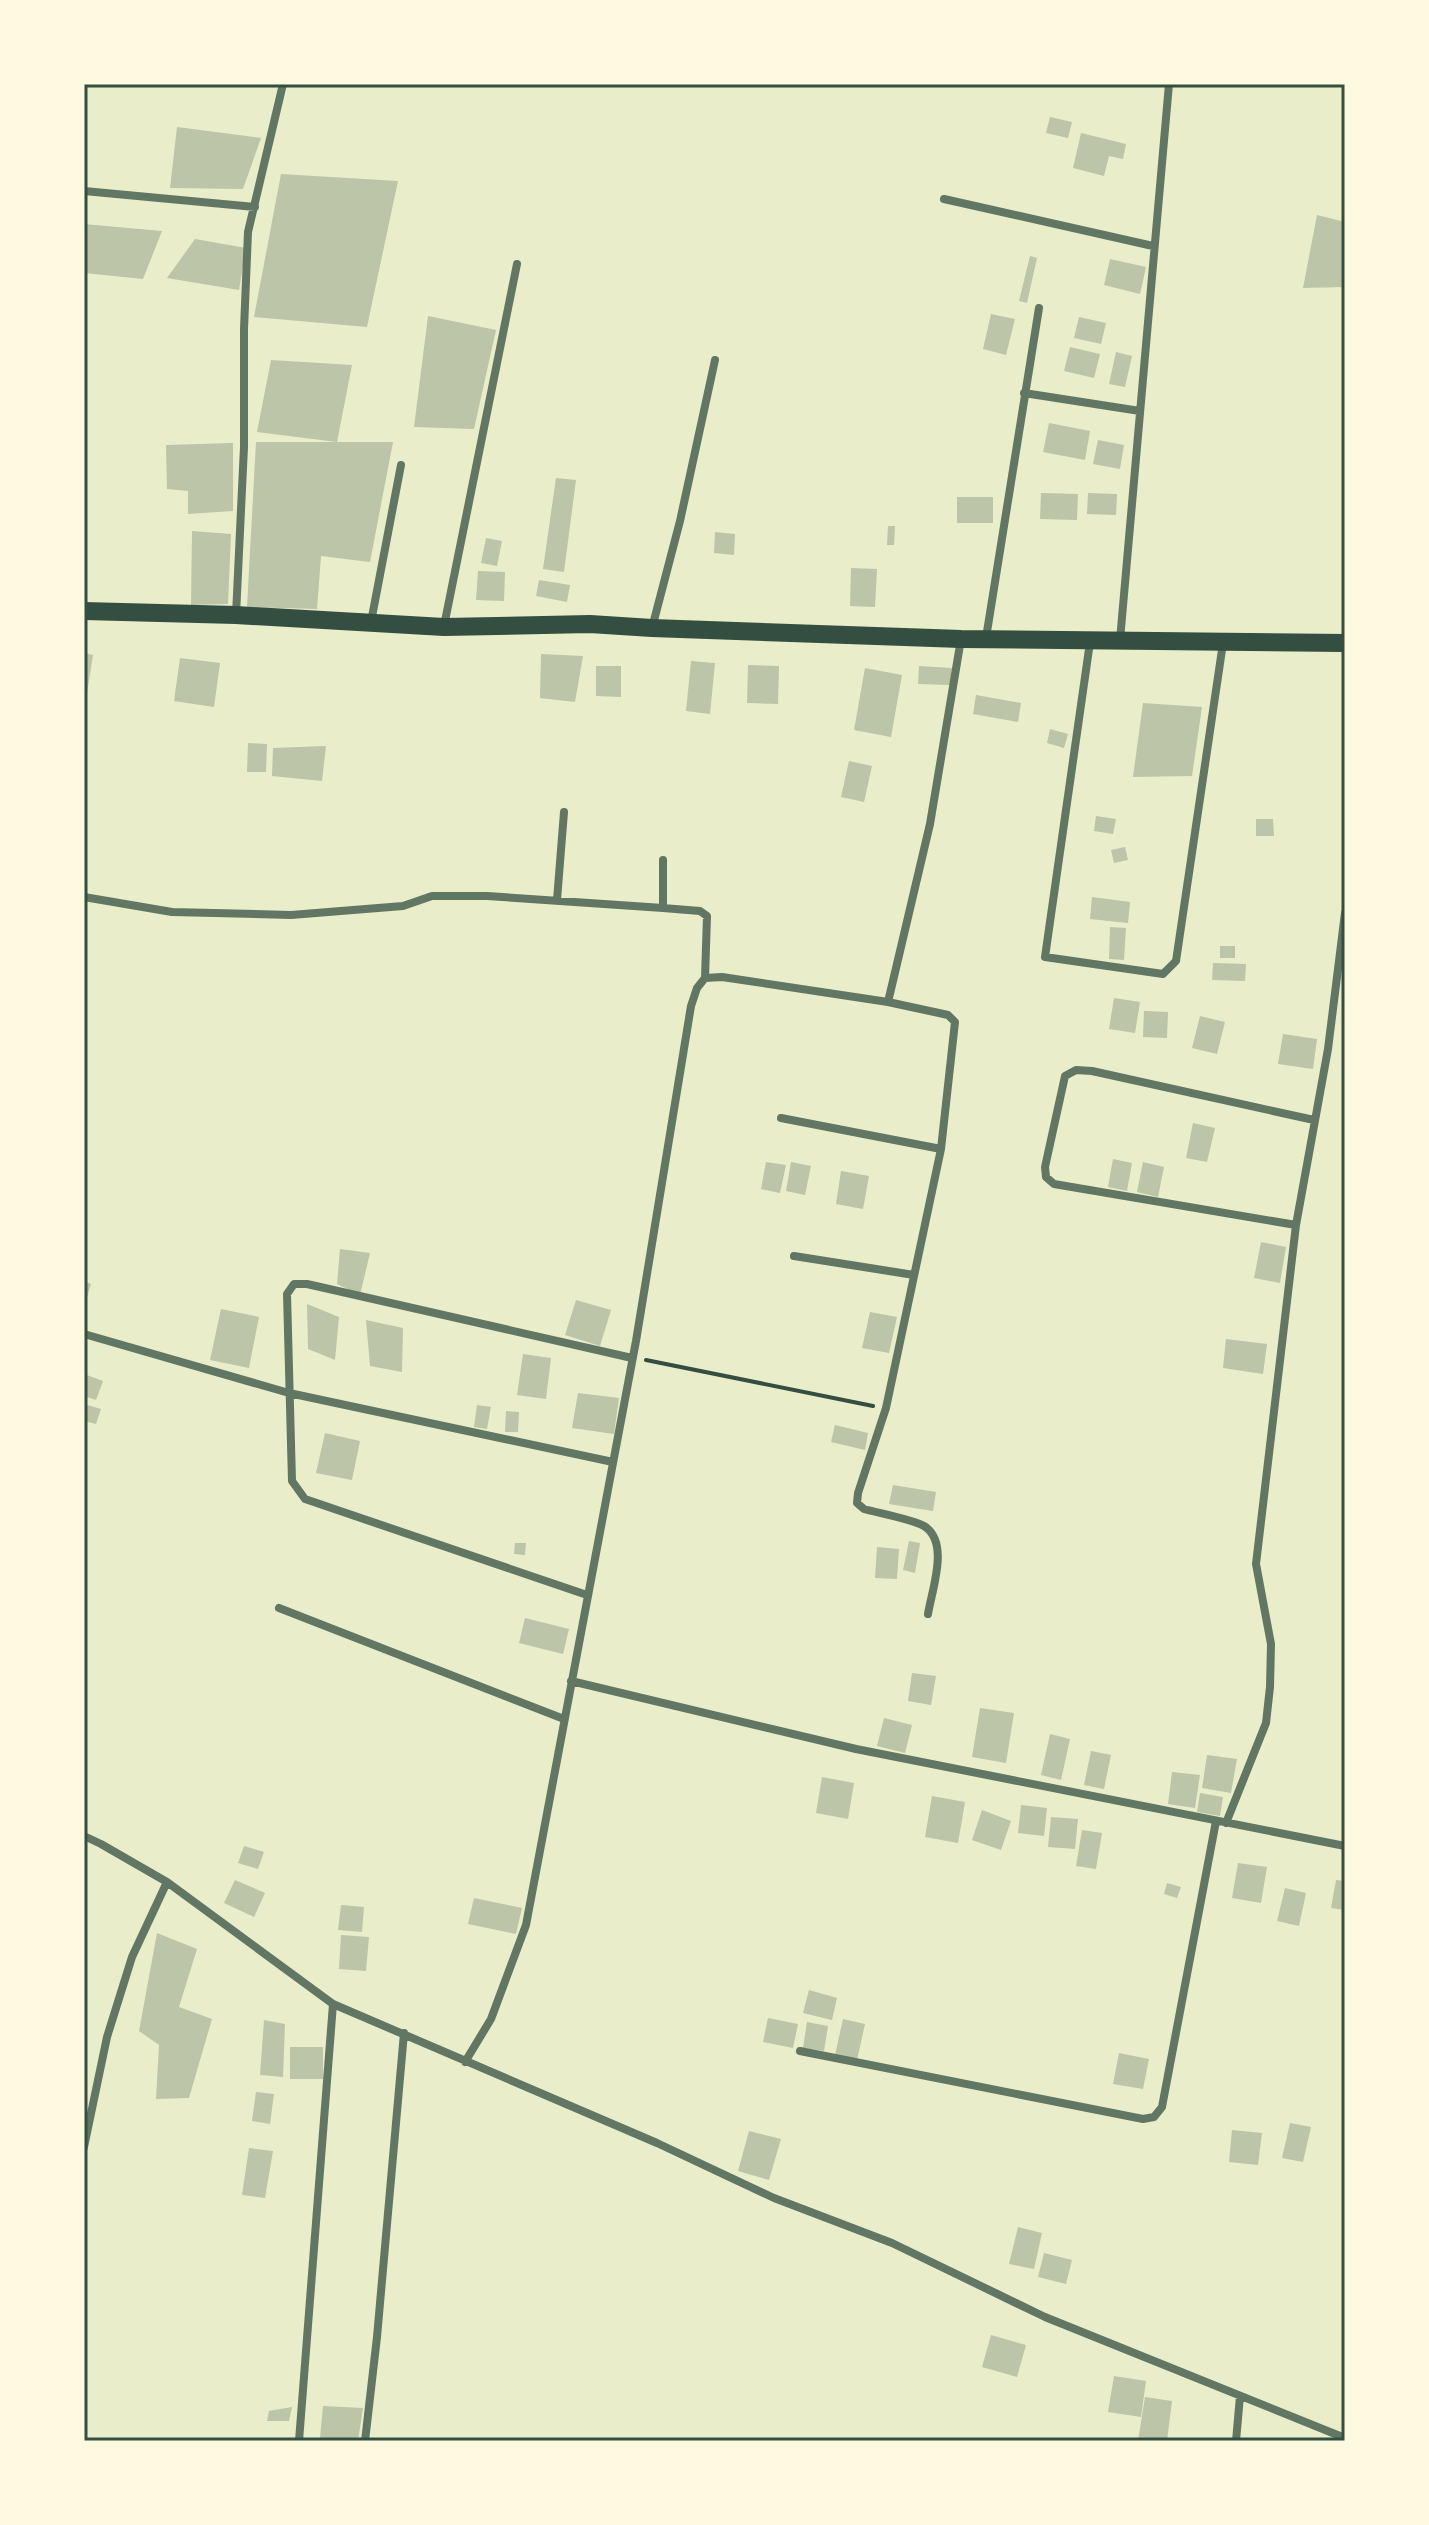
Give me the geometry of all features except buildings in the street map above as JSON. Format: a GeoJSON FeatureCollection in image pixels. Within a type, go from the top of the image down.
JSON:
{"type":"FeatureCollection","features":[{"type":"Feature","properties":{"kind":"main road"},"geometry":{"type":"LineString","coordinates":[[84,611],[236,615],[444,627],[590,624],[961,639],[1345,643]]}},
{"type":"Feature","properties":{"kind":"street"},"geometry":{"type":"LineString","coordinates":[[236,615],[244,461],[248,232],[283,84]]}},
{"type":"Feature","properties":{"kind":"street"},"geometry":{"type":"LineString","coordinates":[[1120,641],[1169,84]]}},
{"type":"Feature","properties":{"kind":"street"},"geometry":{"type":"LineString","coordinates":[[84,191],[255,207]]}},
{"type":"Feature","properties":{"kind":"street"},"geometry":{"type":"LineString","coordinates":[[944,199],[1153,246]]}},
{"type":"Feature","properties":{"kind":"street"},"geometry":{"type":"LineString","coordinates":[[444,627],[517,264]]}},
{"type":"Feature","properties":{"kind":"street"},"geometry":{"type":"LineString","coordinates":[[986,639],[1039,308]]}},
{"type":"Feature","properties":{"kind":"street"},"geometry":{"type":"LineString","coordinates":[[652,628],[680,521],[715,360]]}},
{"type":"Feature","properties":{"kind":"street"},"geometry":{"type":"LineString","coordinates":[[1024,393],[1140,411]]}},
{"type":"Feature","properties":{"kind":"street"},"geometry":{"type":"LineString","coordinates":[[371,622],[401,465]]}},
{"type":"Feature","properties":{"kind":"street"},"geometry":{"type":"LineString","coordinates":[[888,1002],[930,824],[961,639]]}},
{"type":"Feature","properties":{"kind":"street"},"geometry":{"type":"LineString","coordinates":[[1090,642],[1045,957],[1163,974],[1176,961],[1223,643]]}},
{"type":"Feature","properties":{"kind":"street"},"geometry":{"type":"LineString","coordinates":[[557,900],[564,812]]}},
{"type":"Feature","properties":{"kind":"street"},"geometry":{"type":"LineString","coordinates":[[663,860],[663,908]]}},
{"type":"Feature","properties":{"kind":"street"},"geometry":{"type":"LineString","coordinates":[[84,897],[172,912],[291,915],[403,906],[432,896],[487,896],[700,911],[707,916],[705,978],[697,988],[691,1006],[632,1358],[526,1925],[491,2019],[465,2062]]}},
{"type":"Feature","properties":{"kind":"street"},"geometry":{"type":"LineString","coordinates":[[800,2051],[1143,2119],[1154,2117],[1162,2107],[1221,1822],[1266,1723],[1271,1644],[1256,1564],[1296,1225],[1328,1049],[1345,913]]}},
{"type":"Feature","properties":{"kind":"street"},"geometry":{"type":"LineString","coordinates":[[705,978],[722,977],[888,1002],[948,1015],[955,1022],[941,1149],[886,1408],[857,1503],[864,1509],[924,1526],[937,1542],[938,1555],[928,1614]]}},
{"type":"Feature","properties":{"kind":"street"},"geometry":{"type":"LineString","coordinates":[[1296,1225],[1054,1184],[1046,1177],[1045,1167],[1065,1076],[1076,1070],[1314,1120]]}},
{"type":"Feature","properties":{"kind":"street"},"geometry":{"type":"LineString","coordinates":[[781,1118],[941,1149]]}},
{"type":"Feature","properties":{"kind":"street"},"geometry":{"type":"LineString","coordinates":[[794,1256],[914,1275]]}},
{"type":"Feature","properties":{"kind":"street"},"geometry":{"type":"LineString","coordinates":[[587,1595],[305,1499],[292,1481],[287,1294],[294,1284],[334,1289],[632,1358]]}},
{"type":"Feature","properties":{"kind":"street"},"geometry":{"type":"LineString","coordinates":[[84,1334],[289,1393],[613,1462]]}},
{"type":"Feature","properties":{"kind":"street"},"geometry":{"type":"LineString","coordinates":[[279,1608],[564,1719]]}},
{"type":"Feature","properties":{"kind":"street"},"geometry":{"type":"LineString","coordinates":[[571,1681],[856,1749],[1345,1846]]}},
{"type":"Feature","properties":{"kind":"street"},"geometry":{"type":"LineString","coordinates":[[84,1836],[167,1882],[333,2004],[657,2143],[774,2198],[892,2243],[1045,2317],[1345,2438]]}},
{"type":"Feature","properties":{"kind":"street"},"geometry":{"type":"LineString","coordinates":[[84,2147],[107,2037],[132,1957],[167,1882]]}},
{"type":"Feature","properties":{"kind":"street"},"geometry":{"type":"LineString","coordinates":[[299,2441],[333,2004]]}},
{"type":"Feature","properties":{"kind":"street"},"geometry":{"type":"LineString","coordinates":[[365,2441],[404,2033]]}},
{"type":"Feature","properties":{"kind":"street"},"geometry":{"type":"LineString","coordinates":[[1236,2441],[1240,2396]]}},
{"type":"Feature","properties":{"kind":"path"},"geometry":{"type":"LineString","coordinates":[[632,1358],[886,1408]]}}]}
